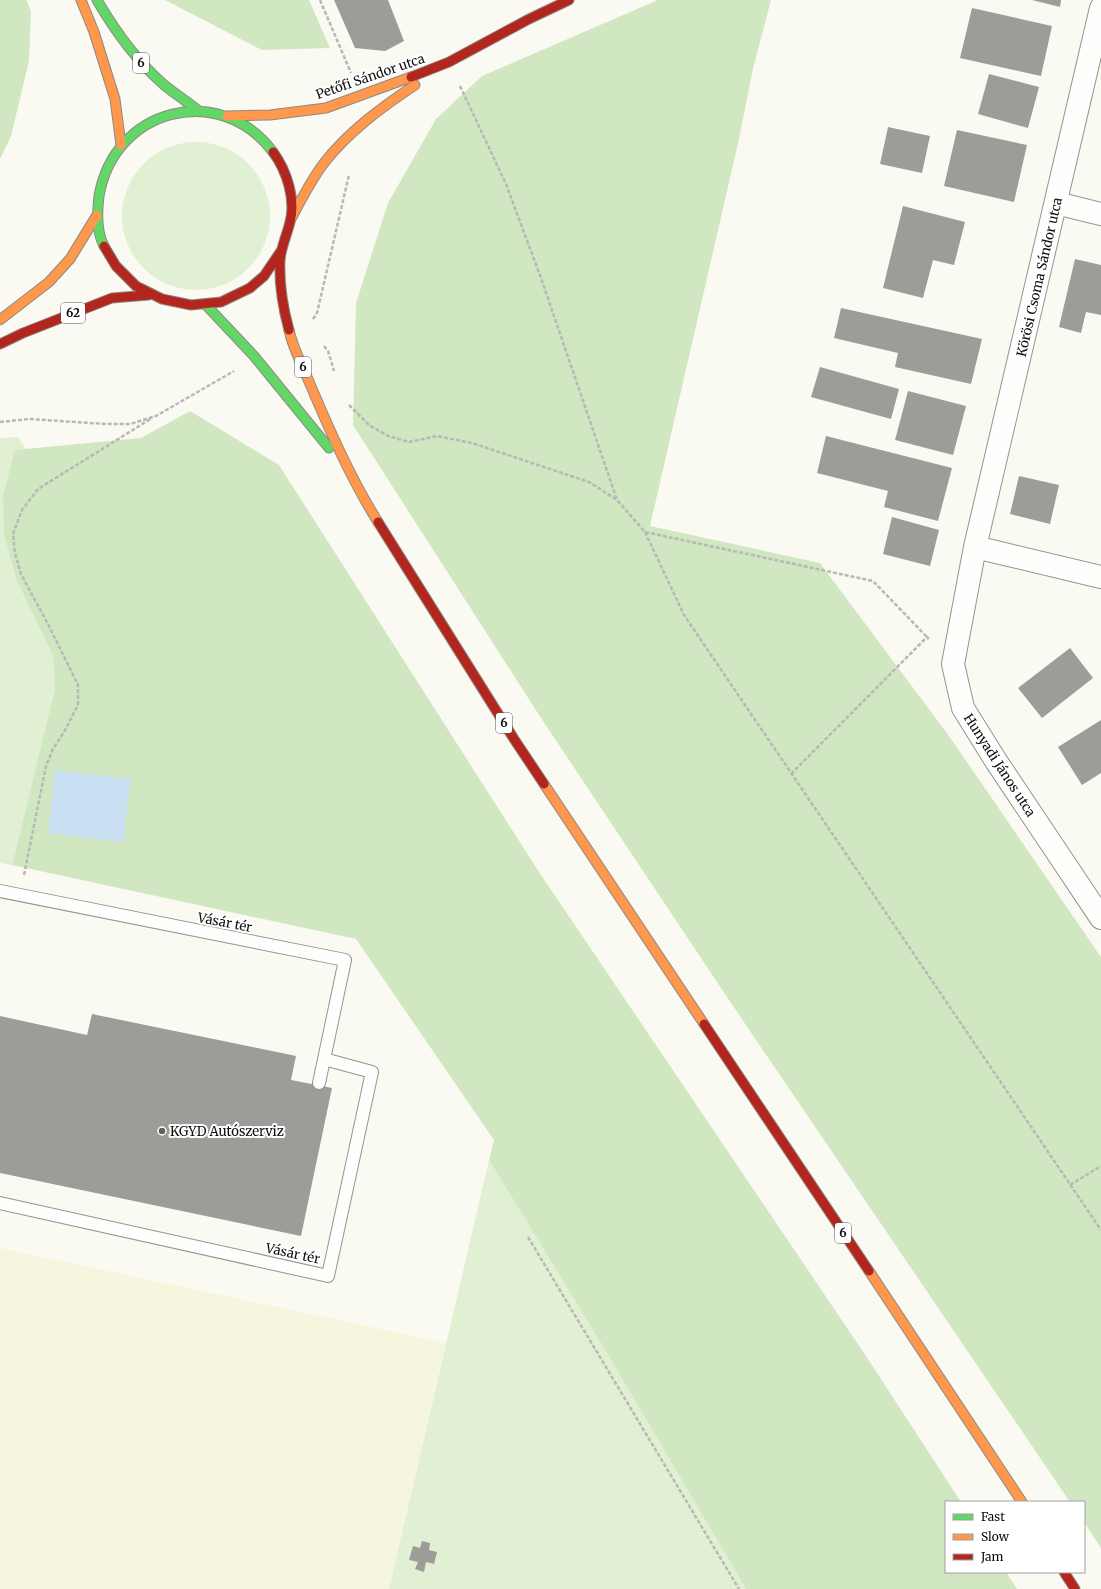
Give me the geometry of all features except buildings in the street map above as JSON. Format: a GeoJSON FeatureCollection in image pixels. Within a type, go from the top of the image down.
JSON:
{"type":"FeatureCollection","features":[{"type":"Feature","properties":{"kind":"main road"},"geometry":{"type":"LineString","coordinates":[[81,0],[98,44],[115,99],[121,145]]}},
{"type":"Feature","properties":{"kind":"main road","name":"6"},"geometry":{"type":"LineString","coordinates":[[97,0],[109,21],[135,56],[160,81],[200,112]]}},
{"type":"Feature","properties":{"kind":"main road","name":"Petőfi Sándor utca"},"geometry":{"type":"LineString","coordinates":[[291,219],[323,163],[374,113],[449,62],[529,19],[569,0]]}},
{"type":"Feature","properties":{"kind":"main road","name":"Petőfi Sándor utca"},"geometry":{"type":"LineString","coordinates":[[227,116],[270,115],[326,108],[449,62]]}},
{"type":"Feature","properties":{"kind":"main road","name":"6"},"geometry":{"type":"LineString","coordinates":[[182,112],[200,112],[227,116],[246,125],[262,138],[275,154],[283,169],[291,202],[291,219],[281,251],[268,271],[250,288],[230,299],[206,305],[177,304],[149,295],[135,286],[123,275],[113,262],[105,247],[100,231],[97,215],[99,190],[107,166],[121,145],[133,133],[148,123],[165,116],[182,112]]}},
{"type":"Feature","properties":{"kind":"main road"},"geometry":{"type":"LineString","coordinates":[[0,320],[49,282],[70,259],[97,215]]}},
{"type":"Feature","properties":{"kind":"main road","name":"6"},"geometry":{"type":"LineString","coordinates":[[281,251],[283,303],[290,334],[321,412],[352,477],[371,510],[514,740],[1021,1501]]}},
{"type":"Feature","properties":{"kind":"main road","name":"62"},"geometry":{"type":"LineString","coordinates":[[0,344],[23,333],[112,298],[149,295]]}},
{"type":"Feature","properties":{"kind":"main road","name":"6"},"geometry":{"type":"LineString","coordinates":[[206,305],[254,356],[352,477]]}},
{"type":"Feature","properties":{"kind":"main road"},"geometry":{"type":"LineString","coordinates":[[1065,1573],[1075,1589]]}},
{"type":"Feature","properties":{"kind":"street","name":"Körösi Csoma Sándor utca"},"geometry":{"type":"LineString","coordinates":[[975,547],[1101,8]]}},
{"type":"Feature","properties":{"kind":"street"},"geometry":{"type":"LineString","coordinates":[[1056,203],[1101,214]]}},
{"type":"Feature","properties":{"kind":"street"},"geometry":{"type":"LineString","coordinates":[[975,547],[1101,577]]}},
{"type":"Feature","properties":{"kind":"street","name":"Hunyadi János utca"},"geometry":{"type":"LineString","coordinates":[[975,547],[953,664],[963,708],[996,761],[1101,918]]}},
{"type":"Feature","properties":{"kind":"lane","name":"Vásár tér"},"geometry":{"type":"LineString","coordinates":[[0,891],[344,960],[319,1083]]}},
{"type":"Feature","properties":{"kind":"lane","name":"Vásár tér"},"geometry":{"type":"LineString","coordinates":[[0,1203],[328,1276],[372,1072],[324,1059]]}},
{"type":"Feature","properties":{"kind":"path"},"geometry":{"type":"LineString","coordinates":[[320,0],[361,96]]}},
{"type":"Feature","properties":{"kind":"path"},"geometry":{"type":"LineString","coordinates":[[449,62],[509,192],[541,278],[617,500]]}},
{"type":"Feature","properties":{"kind":"path"},"geometry":{"type":"LineString","coordinates":[[310,324],[317,313],[350,168],[344,141]]}},
{"type":"Feature","properties":{"kind":"path"},"geometry":{"type":"LineString","coordinates":[[323,345],[328,351],[335,372]]}},
{"type":"Feature","properties":{"kind":"path"},"geometry":{"type":"LineString","coordinates":[[20,895],[46,766],[53,749],[78,705],[78,685],[21,574],[15,553],[13,534],[22,510],[38,489],[156,416],[234,371],[254,356]]}},
{"type":"Feature","properties":{"kind":"path"},"geometry":{"type":"LineString","coordinates":[[347,400],[350,407],[369,425],[388,436],[409,442],[437,436],[472,443],[588,482],[617,500],[645,532],[684,615],[1101,1230]]}},
{"type":"Feature","properties":{"kind":"path"},"geometry":{"type":"LineString","coordinates":[[0,422],[29,419],[130,424],[156,416]]}},
{"type":"Feature","properties":{"kind":"path"},"geometry":{"type":"LineString","coordinates":[[645,532],[873,582],[953,664]]}},
{"type":"Feature","properties":{"kind":"path"},"geometry":{"type":"LineString","coordinates":[[791,774],[927,637]]}},
{"type":"Feature","properties":{"kind":"path"},"geometry":{"type":"LineString","coordinates":[[1070,1185],[1101,1166]]}},
{"type":"Feature","properties":{"kind":"path"},"geometry":{"type":"LineString","coordinates":[[528,1237],[739,1589]]}},
{"type":"Feature","properties":{"kind":"green space"},"geometry":{"type":"Polygon","coordinates":[[[0,0],[26,0],[31,11],[29,61],[11,136],[0,159],[0,0]]]}},
{"type":"Feature","properties":{"kind":"green space"},"geometry":{"type":"Polygon","coordinates":[[[165,0],[309,0],[330,48],[262,50],[165,0]]]}},
{"type":"Feature","properties":{"kind":"green space"},"geometry":{"type":"Polygon","coordinates":[[[658,0],[771,0],[753,69],[739,139],[650,526],[820,563],[949,736],[1101,957],[1101,1548],[1085,1524],[1085,1501],[1069,1501],[733,1006],[541,718],[353,425],[356,303],[388,203],[436,119],[482,76],[658,0]]]}},
{"type":"Feature","properties":{"kind":"green space"},"geometry":{"type":"Polygon","coordinates":[[[189,142],[203,142],[218,145],[231,150],[249,163],[262,181],[265,188],[269,201],[269,231],[265,244],[262,251],[249,269],[231,282],[224,285],[211,289],[189,290],[174,287],[161,282],[149,274],[138,263],[130,251],[125,238],[122,223],[122,209],[125,194],[130,181],[138,169],[149,158],[161,150],[174,145],[189,142]]]}},
{"type":"Feature","properties":{"kind":"green space"},"geometry":{"type":"Polygon","coordinates":[[[190,411],[279,465],[537,869],[866,1356],[960,1501],[945,1501],[945,1573],[1007,1573],[1017,1589],[746,1589],[604,1348],[489,1160],[494,1140],[356,939],[12,865],[55,689],[53,656],[17,581],[4,534],[3,496],[15,450],[141,438],[190,411]]]}},
{"type":"Feature","properties":{"kind":"green space"},"geometry":{"type":"Polygon","coordinates":[[[18,437],[26,449],[15,450],[17,581],[53,656],[55,689],[12,865],[0,863],[0,438],[18,437]]]}},
{"type":"Feature","properties":{"kind":"green space"},"geometry":{"type":"Polygon","coordinates":[[[489,1160],[604,1348],[746,1589],[389,1589],[489,1160]]]}},
{"type":"Feature","properties":{"kind":"green space"},"geometry":{"type":"Polygon","coordinates":[[[0,1248],[446,1343],[389,1589],[0,1589],[0,1248]]]}},
{"type":"Feature","properties":{"kind":"water"},"geometry":{"type":"Polygon","coordinates":[[[55,770],[131,779],[123,842],[48,833],[55,770]]]}},
{"type":"Feature","properties":{"kind":"traffic: fast"},"geometry":{"type":"LineString","coordinates":[[97,0],[119,34],[153,75],[200,112]]}},
{"type":"Feature","properties":{"kind":"traffic: fast"},"geometry":{"type":"LineString","coordinates":[[104,246],[98,228],[98,208],[99,196],[109,166],[125,142],[147,125],[172,114],[199,112],[226,117],[251,130],[273,152]]}},
{"type":"Feature","properties":{"kind":"traffic: fast"},"geometry":{"type":"LineString","coordinates":[[206,305],[254,356],[329,448]]}},
{"type":"Feature","properties":{"kind":"traffic: slow"},"geometry":{"type":"LineString","coordinates":[[81,0],[94,32],[115,99],[121,145]]}},
{"type":"Feature","properties":{"kind":"traffic: slow"},"geometry":{"type":"LineString","coordinates":[[227,116],[270,115],[326,108],[411,77]]}},
{"type":"Feature","properties":{"kind":"traffic: slow"},"geometry":{"type":"LineString","coordinates":[[291,219],[315,176],[344,140],[366,120],[415,85]]}},
{"type":"Feature","properties":{"kind":"traffic: slow"},"geometry":{"type":"LineString","coordinates":[[0,320],[49,282],[70,259],[97,215]]}},
{"type":"Feature","properties":{"kind":"traffic: slow"},"geometry":{"type":"LineString","coordinates":[[289,330],[296,351],[333,437],[350,472],[378,522]]}},
{"type":"Feature","properties":{"kind":"traffic: slow"},"geometry":{"type":"LineString","coordinates":[[544,784],[704,1024]]}},
{"type":"Feature","properties":{"kind":"traffic: slow"},"geometry":{"type":"LineString","coordinates":[[869,1271],[1021,1501]]}},
{"type":"Feature","properties":{"kind":"traffic: jam"},"geometry":{"type":"LineString","coordinates":[[411,77],[449,62],[529,19],[569,0]]}},
{"type":"Feature","properties":{"kind":"traffic: jam"},"geometry":{"type":"LineString","coordinates":[[273,152],[286,177],[292,204],[292,213],[280,260],[282,296],[289,330]]}},
{"type":"Feature","properties":{"kind":"traffic: jam"},"geometry":{"type":"LineString","coordinates":[[104,246],[116,266],[136,286],[162,299],[191,305],[221,302],[250,288],[264,276],[281,251]]}},
{"type":"Feature","properties":{"kind":"traffic: jam"},"geometry":{"type":"LineString","coordinates":[[0,344],[23,333],[112,298],[149,295]]}},
{"type":"Feature","properties":{"kind":"traffic: jam"},"geometry":{"type":"LineString","coordinates":[[378,522],[514,739],[544,784]]}},
{"type":"Feature","properties":{"kind":"traffic: jam"},"geometry":{"type":"LineString","coordinates":[[704,1024],[869,1271]]}},
{"type":"Feature","properties":{"kind":"traffic: jam"},"geometry":{"type":"LineString","coordinates":[[1065,1573],[1075,1589]]}},
{"type":"Feature","properties":{"kind":"place","name":"KGYD Autószerviz"},"geometry":{"type":"Point","coordinates":[162,1131]}}]}
